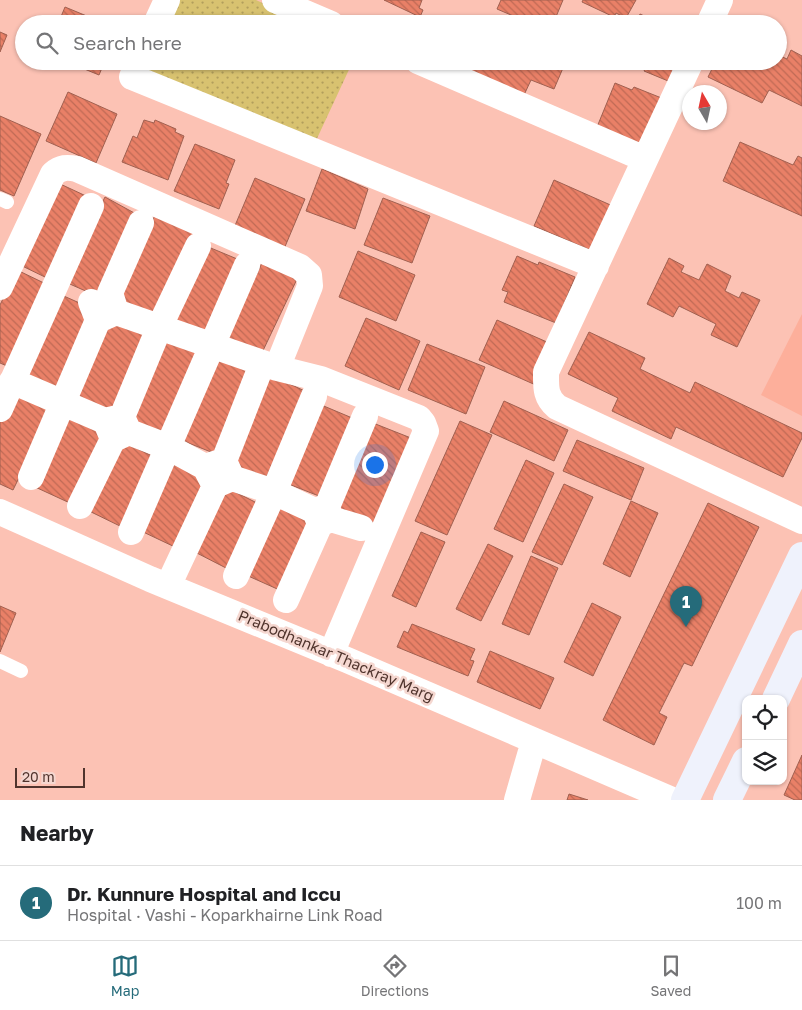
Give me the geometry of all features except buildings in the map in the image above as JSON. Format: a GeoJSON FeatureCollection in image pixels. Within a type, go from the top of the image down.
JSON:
{"type":"FeatureCollection","features":[{"type":"Feature","properties":{"kind":"main road"},"geometry":{"type":"LineString","coordinates":[[685,800],[802,556]]}},
{"type":"Feature","properties":{"kind":"main road"},"geometry":{"type":"LineString","coordinates":[[778,695],[802,644]]}},
{"type":"Feature","properties":{"kind":"main road"},"geometry":{"type":"LineString","coordinates":[[727,800],[742,769]]}},
{"type":"Feature","properties":{"kind":"street"},"geometry":{"type":"LineString","coordinates":[[160,15],[167,0]]}},
{"type":"Feature","properties":{"kind":"street"},"geometry":{"type":"LineString","coordinates":[[276,0],[310,15]]}},
{"type":"Feature","properties":{"kind":"street"},"geometry":{"type":"LineString","coordinates":[[713,15],[720,0]]}},
{"type":"Feature","properties":{"kind":"street"},"geometry":{"type":"LineString","coordinates":[[135,70],[132,77],[596,266]]}},
{"type":"Feature","properties":{"kind":"street"},"geometry":{"type":"LineString","coordinates":[[439,70],[646,159]]}},
{"type":"Feature","properties":{"kind":"street"},"geometry":{"type":"LineString","coordinates":[[687,70],[546,372],[546,389],[549,400],[557,406],[802,521]]}},
{"type":"Feature","properties":{"kind":"street"},"geometry":{"type":"LineString","coordinates":[[0,287],[53,174],[59,169],[67,168],[77,169],[300,267],[308,274],[310,286],[269,366],[168,586]]}},
{"type":"Feature","properties":{"kind":"street"},"geometry":{"type":"LineString","coordinates":[[0,409],[91,206]]}},
{"type":"Feature","properties":{"kind":"street"},"geometry":{"type":"LineString","coordinates":[[31,477],[142,223]]}},
{"type":"Feature","properties":{"kind":"street"},"geometry":{"type":"LineString","coordinates":[[80,506],[117,427],[159,328],[198,246]]}},
{"type":"Feature","properties":{"kind":"street"},"geometry":{"type":"LineString","coordinates":[[131,532],[247,265]]}},
{"type":"Feature","properties":{"kind":"street"},"geometry":{"type":"LineString","coordinates":[[56,284],[104,307],[159,328],[269,366],[320,379],[419,418],[423,423],[426,431],[331,654]]}},
{"type":"Feature","properties":{"kind":"street"},"geometry":{"type":"LineString","coordinates":[[12,382],[168,447],[219,473],[274,492],[323,515],[360,528]]}},
{"type":"Feature","properties":{"kind":"street"},"geometry":{"type":"LineString","coordinates":[[236,576],[314,396]]}},
{"type":"Feature","properties":{"kind":"street"},"geometry":{"type":"LineString","coordinates":[[286,600],[365,416]]}},
{"type":"Feature","properties":{"kind":"street","name":"Prabodhankar Thackray Marg"},"geometry":{"type":"LineString","coordinates":[[0,512],[168,586],[672,800]]}},
{"type":"Feature","properties":{"kind":"street"},"geometry":{"type":"LineString","coordinates":[[517,800],[534,741]]}},
{"type":"Feature","properties":{"kind":"lane"},"geometry":{"type":"LineString","coordinates":[[0,662],[21,671]]}},
{"type":"Feature","properties":{"kind":"shaded area"},"geometry":{"type":"Polygon","coordinates":[[[172,0],[256,0],[288,15],[165,15],[172,0]]]}},
{"type":"Feature","properties":{"kind":"shaded area"},"geometry":{"type":"Polygon","coordinates":[[[140,70],[349,70],[307,160],[135,81],[140,70]]]}},
{"type":"Feature","properties":{"kind":"shaded area"},"geometry":{"type":"Polygon","coordinates":[[[802,314],[802,416],[761,395],[802,314]]]}},
{"type":"Feature","properties":{"kind":"place","name":"Dr. Kunnure Hospital and Iccu"},"geometry":{"type":"Point","coordinates":[686,627]}}]}
